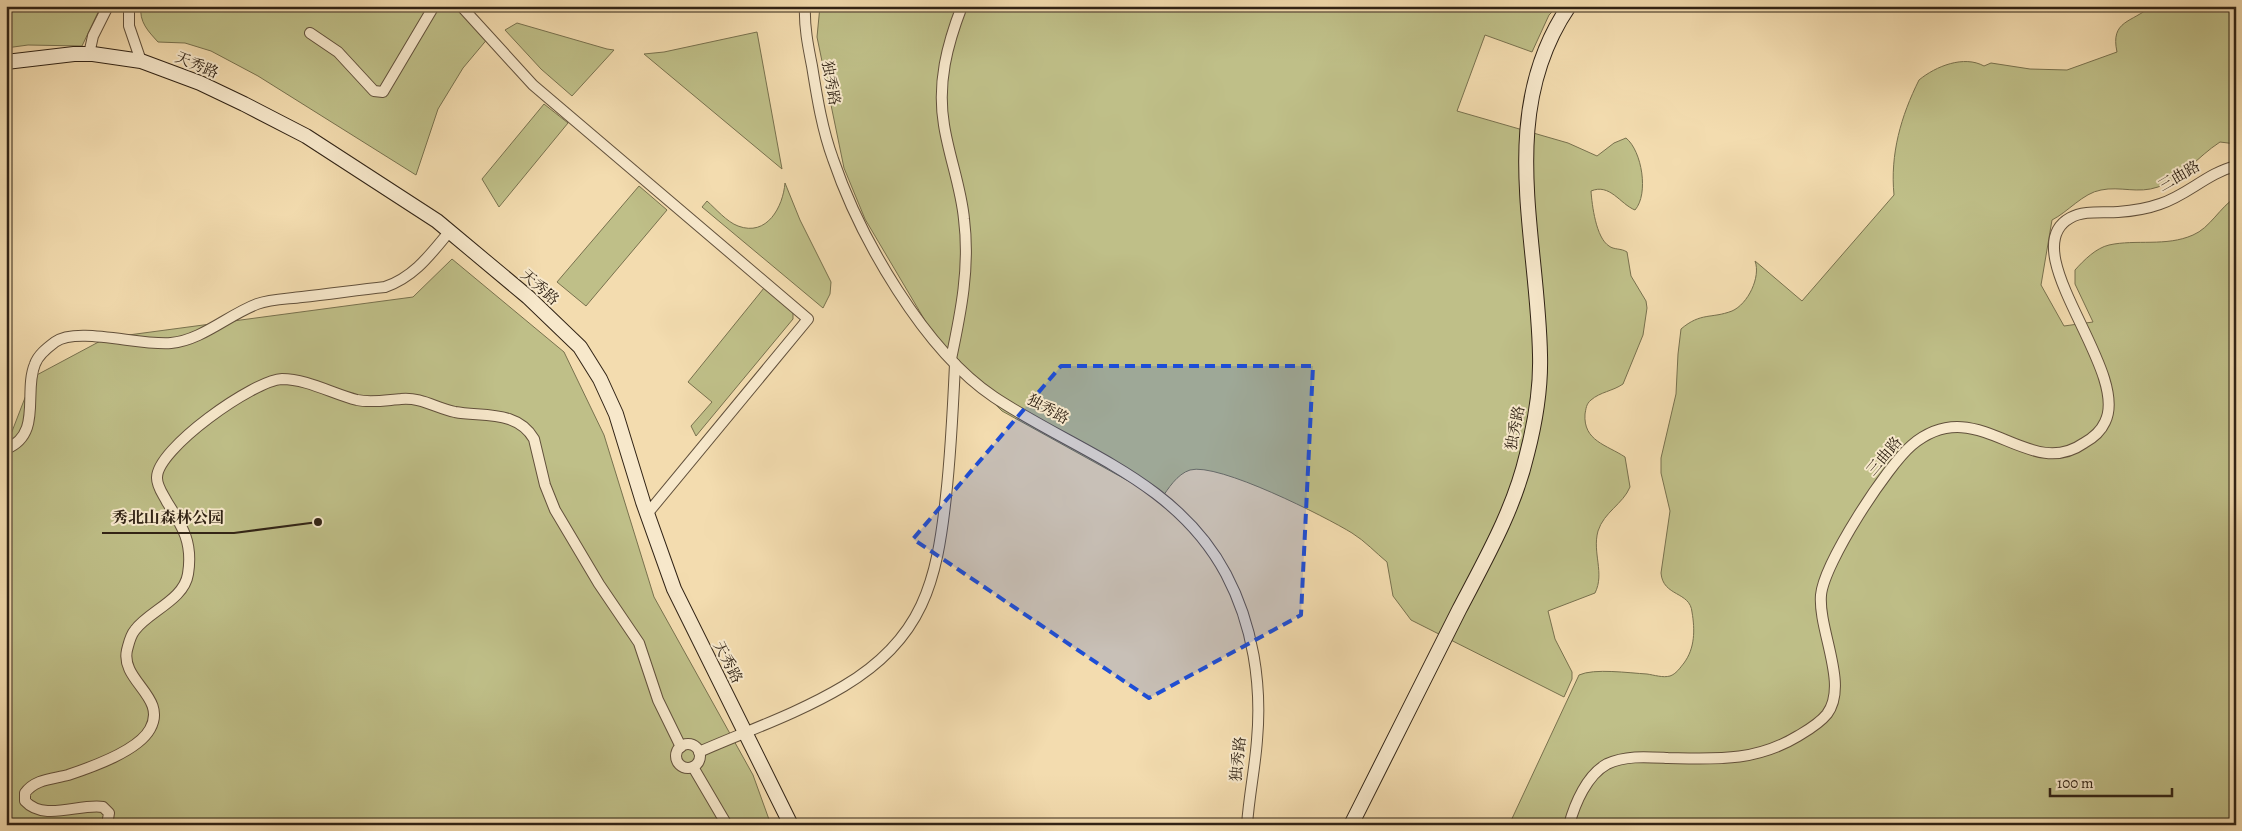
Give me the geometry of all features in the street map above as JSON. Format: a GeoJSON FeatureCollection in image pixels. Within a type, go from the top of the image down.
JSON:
{"type":"FeatureCollection","features":[{"type":"Feature","properties":{"kind":"main road","name":"独秀路"},"geometry":{"type":"LineString","coordinates":[[1351,825],[1489,552],[1513,501],[1527,455],[1537,400],[1540,356],[1525,146],[1527,124],[1537,70],[1552,35],[1569,6]]}},
{"type":"Feature","properties":{"kind":"main road","name":"天秀路"},"geometry":{"type":"LineString","coordinates":[[6,62],[35,57],[89,54],[141,61],[200,83],[306,136],[372,178],[449,232],[528,297],[580,347],[600,379],[616,414],[647,514],[674,589],[791,825]]}},
{"type":"Feature","properties":{"kind":"street"},"geometry":{"type":"LineString","coordinates":[[89,54],[93,36],[108,6]]}},
{"type":"Feature","properties":{"kind":"street"},"geometry":{"type":"LineString","coordinates":[[129,6],[129,26],[141,61]]}},
{"type":"Feature","properties":{"kind":"street"},"geometry":{"type":"LineString","coordinates":[[310,33],[338,52],[374,91],[383,92],[434,6]]}},
{"type":"Feature","properties":{"kind":"street"},"geometry":{"type":"LineString","coordinates":[[461,6],[533,85],[808,318],[647,514]]}},
{"type":"Feature","properties":{"kind":"street","name":"独秀路"},"geometry":{"type":"LineString","coordinates":[[805,6],[807,38],[820,112],[842,183],[868,239],[920,321],[953,361],[997,399],[1104,459],[1157,494],[1193,526],[1219,561],[1234,590],[1245,618],[1257,680],[1258,738],[1247,825]]}},
{"type":"Feature","properties":{"kind":"street"},"geometry":{"type":"LineString","coordinates":[[699,752],[810,704],[860,676],[888,652],[918,612],[932,581],[940,547],[950,459],[953,361],[964,287],[966,236],[962,201],[944,126],[942,92],[948,47],[962,6]]}},
{"type":"Feature","properties":{"kind":"street","name":"三曲路"},"geometry":{"type":"LineString","coordinates":[[1569,825],[1577,803],[1588,782],[1600,769],[1614,761],[1645,757],[1719,758],[1760,754],[1781,747],[1821,720],[1832,706],[1835,691],[1822,613],[1821,596],[1824,579],[1835,555],[1877,488],[1902,454],[1929,434],[1957,427],[1989,432],[2038,453],[2059,454],[2072,450],[2087,441],[2106,420],[2110,401],[2106,378],[2067,296],[2058,269],[2055,246],[2061,225],[2078,215],[2125,211],[2167,202],[2212,174],[2236,166]]}},
{"type":"Feature","properties":{"kind":"street"},"geometry":{"type":"LineString","coordinates":[[6,449],[20,439],[29,423],[32,372],[35,364],[44,351],[60,338],[75,335],[149,344],[171,343],[193,337],[258,304],[385,287],[396,283],[417,270],[449,232]]}},
{"type":"Feature","properties":{"kind":"street"},"geometry":{"type":"LineString","coordinates":[[107,825],[109,814],[104,807],[39,809],[30,806],[25,801],[25,793],[31,786],[41,781],[68,775],[132,747],[142,739],[152,726],[154,715],[151,702],[129,671],[126,654],[134,631],[184,585],[189,566],[186,534],[160,490],[157,481],[159,466],[167,453],[199,426],[247,392],[270,381],[292,380],[360,401],[416,398],[453,411],[500,416],[527,429],[534,439],[544,485],[555,510],[639,644],[658,700],[681,747]]}},
{"type":"Feature","properties":{"kind":"street"},"geometry":{"type":"LineString","coordinates":[[691,745],[699,752],[699,762],[693,767],[686,768],[678,762],[676,755],[681,747],[691,745]]}},
{"type":"Feature","properties":{"kind":"street"},"geometry":{"type":"LineString","coordinates":[[693,767],[727,825]]}},
{"type":"Feature","properties":{"kind":"highlighted area"},"geometry":{"type":"Polygon","coordinates":[[[1061,366],[1313,366],[1301,615],[1149,698],[913,539],[1061,366]]]}},
{"type":"Feature","properties":{"kind":"green space"},"geometry":{"type":"Polygon","coordinates":[[[6,6],[57,6],[60,10],[101,6],[82,46],[28,45],[6,48],[6,6]]]}},
{"type":"Feature","properties":{"kind":"green space"},"geometry":{"type":"Polygon","coordinates":[[[141,6],[461,6],[489,37],[463,68],[438,109],[416,175],[258,76],[211,51],[185,43],[158,42],[143,22],[141,6]]]}},
{"type":"Feature","properties":{"kind":"green space"},"geometry":{"type":"Polygon","coordinates":[[[820,6],[1558,6],[1549,15],[1532,52],[1485,35],[1457,111],[1568,143],[1597,156],[1614,143],[1626,138],[1632,144],[1640,162],[1643,184],[1642,194],[1635,210],[1609,192],[1598,189],[1591,191],[1592,204],[1601,236],[1611,247],[1627,252],[1631,276],[1646,301],[1647,308],[1643,335],[1623,384],[1595,397],[1588,403],[1586,408],[1585,423],[1592,436],[1625,457],[1630,487],[1605,518],[1598,531],[1596,547],[1599,578],[1595,593],[1548,611],[1555,639],[1572,672],[1572,679],[1564,697],[1411,620],[1393,596],[1387,562],[1357,536],[1320,515],[1247,482],[1204,470],[1185,472],[1173,482],[1161,499],[1002,411],[946,356],[865,219],[844,168],[817,37],[820,6]]]}},
{"type":"Feature","properties":{"kind":"green space"},"geometry":{"type":"Polygon","coordinates":[[[2151,6],[2236,6],[2236,144],[2220,142],[2175,178],[2158,187],[2143,190],[2108,189],[2094,192],[2052,220],[2041,285],[2064,326],[2093,322],[2075,284],[2075,270],[2086,258],[2109,245],[2172,241],[2193,235],[2205,228],[2236,197],[2236,825],[1509,825],[1579,675],[1602,671],[1647,674],[1661,677],[1670,676],[1679,669],[1688,657],[1694,632],[1690,605],[1687,600],[1666,586],[1661,573],[1670,511],[1661,473],[1661,458],[1676,394],[1681,329],[1694,320],[1732,311],[1738,307],[1748,296],[1755,282],[1755,261],[1802,301],[1894,195],[1895,150],[1902,121],[1919,80],[1926,75],[1934,70],[1959,62],[1976,63],[1984,66],[1991,63],[2030,69],[2067,70],[2117,52],[2117,34],[2120,28],[2124,23],[2151,6]]]}},
{"type":"Feature","properties":{"kind":"green space"},"geometry":{"type":"Polygon","coordinates":[[[517,23],[614,50],[572,96],[541,69],[505,30],[517,23]]]}},
{"type":"Feature","properties":{"kind":"green space"},"geometry":{"type":"Polygon","coordinates":[[[757,32],[782,169],[644,54],[664,52],[757,32]]]}},
{"type":"Feature","properties":{"kind":"green space"},"geometry":{"type":"Polygon","coordinates":[[[544,104],[568,123],[499,207],[482,179],[544,104]]]}},
{"type":"Feature","properties":{"kind":"green space"},"geometry":{"type":"Polygon","coordinates":[[[785,183],[800,220],[831,282],[830,294],[823,308],[702,207],[707,201],[734,224],[748,228],[757,227],[765,224],[772,218],[781,201],[785,183]]]}},
{"type":"Feature","properties":{"kind":"green space"},"geometry":{"type":"Polygon","coordinates":[[[639,186],[667,210],[586,306],[557,282],[639,186]]]}},
{"type":"Feature","properties":{"kind":"green space"},"geometry":{"type":"Polygon","coordinates":[[[452,259],[564,352],[604,435],[654,597],[753,775],[771,825],[12,825],[6,804],[6,447],[33,377],[106,338],[413,297],[452,259]]]}},
{"type":"Feature","properties":{"kind":"green space"},"geometry":{"type":"Polygon","coordinates":[[[764,288],[793,312],[793,319],[696,436],[691,426],[712,402],[688,382],[764,288]]]}},
{"type":"Feature","properties":{"kind":"place","name":"秀北山森林公园"},"geometry":{"type":"Point","coordinates":[318,522]}}]}
